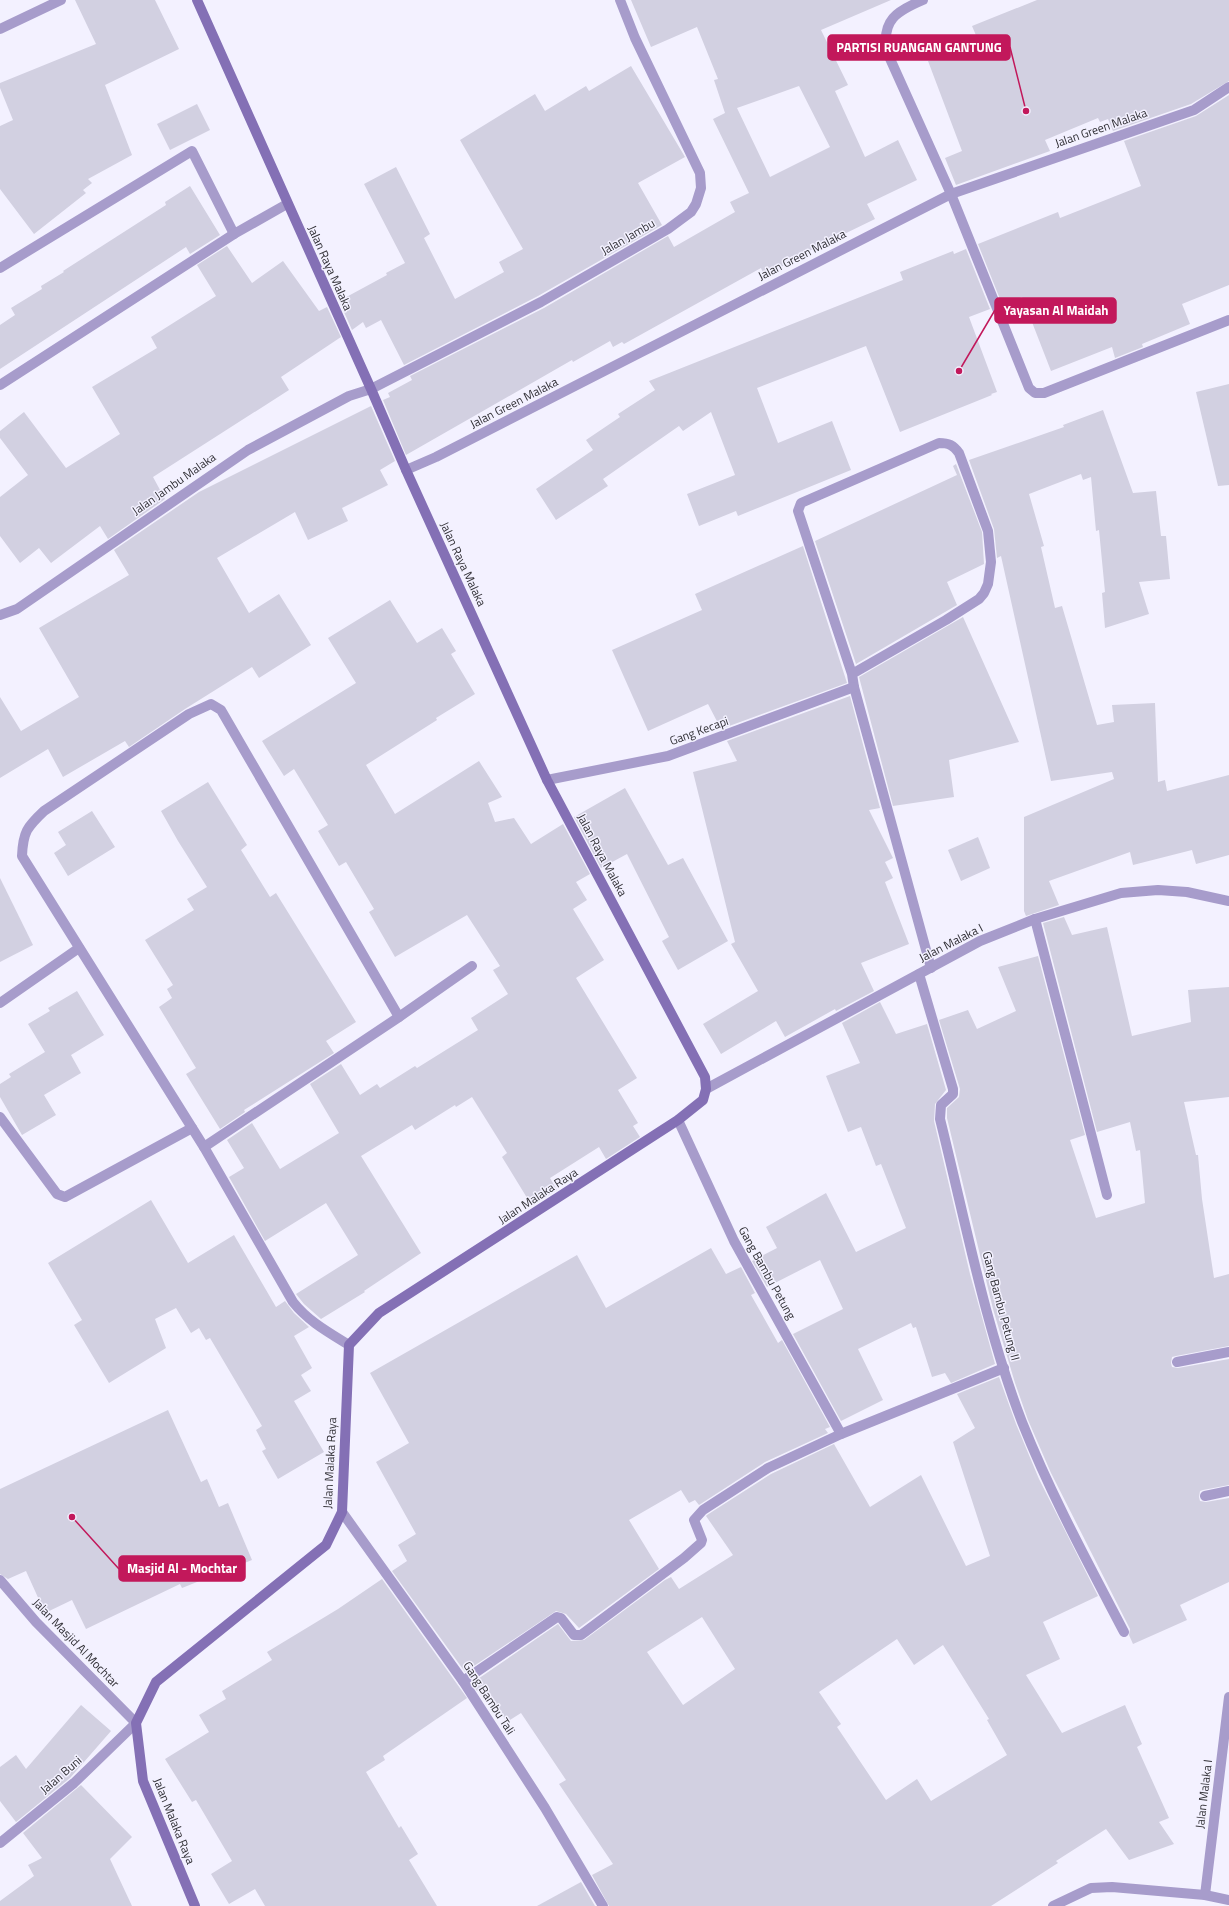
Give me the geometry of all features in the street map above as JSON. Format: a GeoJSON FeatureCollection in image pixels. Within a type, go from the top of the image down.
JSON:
{"type":"FeatureCollection","features":[{"type":"Feature","properties":{"kind":"street"},"geometry":{"type":"LineString","coordinates":[[0,28],[61,0]]}},
{"type":"Feature","properties":{"kind":"street","name":"Jalan Raya Malaka"},"geometry":{"type":"LineString","coordinates":[[197,0],[406,470],[547,780],[705,1077],[706,1089]]}},
{"type":"Feature","properties":{"kind":"street","name":"Jalan Jambu"},"geometry":{"type":"LineString","coordinates":[[371,389],[541,302],[668,229],[691,212],[701,188],[700,173],[635,38],[620,0]]}},
{"type":"Feature","properties":{"kind":"street"},"geometry":{"type":"LineString","coordinates":[[923,0],[903,9],[894,17],[887,27],[885,41],[887,52],[951,194],[1029,388],[1035,392],[1044,392],[1229,320]]}},
{"type":"Feature","properties":{"kind":"street","name":"Jalan Green Malaka"},"geometry":{"type":"LineString","coordinates":[[406,470],[436,457],[951,194],[1194,110],[1229,87]]}},
{"type":"Feature","properties":{"kind":"street"},"geometry":{"type":"LineString","coordinates":[[0,268],[192,152],[234,234]]}},
{"type":"Feature","properties":{"kind":"street"},"geometry":{"type":"LineString","coordinates":[[0,385],[234,234],[287,204]]}},
{"type":"Feature","properties":{"kind":"street","name":"Jalan Jambu Malaka"},"geometry":{"type":"LineString","coordinates":[[0,615],[17,609],[248,450],[349,396],[371,389]]}},
{"type":"Feature","properties":{"kind":"street"},"geometry":{"type":"LineString","coordinates":[[852,674],[973,603],[984,593],[988,584],[991,562],[988,531],[959,453],[948,443],[939,443],[801,503],[799,506],[798,515],[852,674],[854,687],[931,968]]}},
{"type":"Feature","properties":{"kind":"street","name":"Gang Kecapi"},"geometry":{"type":"LineString","coordinates":[[547,780],[668,756],[854,687]]}},
{"type":"Feature","properties":{"kind":"street"},"geometry":{"type":"LineString","coordinates":[[349,1344],[302,1314],[293,1302],[204,1147],[22,856],[23,838],[31,823],[44,811],[189,714],[211,704],[221,710],[399,1017]]}},
{"type":"Feature","properties":{"kind":"street","name":"Jalan Malaka I"},"geometry":{"type":"LineString","coordinates":[[706,1089],[980,941],[1035,919],[1121,893],[1158,890],[1187,892],[1229,901]]}},
{"type":"Feature","properties":{"kind":"street"},"geometry":{"type":"LineString","coordinates":[[1035,919],[1107,1195]]}},
{"type":"Feature","properties":{"kind":"street"},"geometry":{"type":"LineString","coordinates":[[0,1003],[79,948]]}},
{"type":"Feature","properties":{"kind":"street"},"geometry":{"type":"LineString","coordinates":[[204,1147],[399,1017],[472,966]]}},
{"type":"Feature","properties":{"kind":"street","name":"Gang Bambu Petung II"},"geometry":{"type":"LineString","coordinates":[[919,974],[953,1089],[953,1094],[942,1105],[940,1119],[976,1266],[1004,1368],[1022,1422],[1049,1486],[1124,1632]]}},
{"type":"Feature","properties":{"kind":"street"},"geometry":{"type":"LineString","coordinates":[[678,1120],[703,1100],[706,1089]]}},
{"type":"Feature","properties":{"kind":"street"},"geometry":{"type":"LineString","coordinates":[[0,1117],[56,1194],[65,1197],[192,1128]]}},
{"type":"Feature","properties":{"kind":"street","name":"Jalan Malaka Raya"},"geometry":{"type":"LineString","coordinates":[[196,1906],[143,1781],[136,1723],[156,1682],[326,1545],[342,1512],[349,1344],[379,1313],[678,1120]]}},
{"type":"Feature","properties":{"kind":"street","name":"Gang Bambu Petung"},"geometry":{"type":"LineString","coordinates":[[678,1120],[734,1241],[841,1434]]}},
{"type":"Feature","properties":{"kind":"street"},"geometry":{"type":"LineString","coordinates":[[1177,1362],[1229,1352]]}},
{"type":"Feature","properties":{"kind":"street"},"geometry":{"type":"LineString","coordinates":[[463,1681],[558,1617],[561,1618],[574,1635],[581,1635],[684,1558],[701,1543],[702,1540],[694,1520],[703,1510],[768,1468],[841,1434],[1004,1368]]}},
{"type":"Feature","properties":{"kind":"street"},"geometry":{"type":"LineString","coordinates":[[1205,1496],[1229,1491]]}},
{"type":"Feature","properties":{"kind":"street","name":"Gang Bambu Tali"},"geometry":{"type":"LineString","coordinates":[[342,1512],[463,1681],[545,1808],[603,1906]]}},
{"type":"Feature","properties":{"kind":"street","name":"Jalan Masjid Al Mochtar"},"geometry":{"type":"LineString","coordinates":[[0,1580],[36,1622],[136,1723]]}},
{"type":"Feature","properties":{"kind":"street","name":"Jalan Malaka I"},"geometry":{"type":"LineString","coordinates":[[1205,1896],[1229,1696]]}},
{"type":"Feature","properties":{"kind":"street","name":"Jalan Buni"},"geometry":{"type":"LineString","coordinates":[[0,1843],[74,1783],[136,1723]]}},
{"type":"Feature","properties":{"kind":"street"},"geometry":{"type":"LineString","coordinates":[[1053,1906],[1091,1888],[1105,1887],[1205,1896],[1229,1900]]}},
{"type":"Feature","properties":{"kind":"building"},"geometry":{"type":"Polygon","coordinates":[[[75,0],[155,0],[179,49],[105,85],[132,155],[88,179],[92,183],[83,190],[86,193],[34,234],[0,189],[0,126],[13,120],[0,88],[0,83],[96,44],[75,0]]]}},
{"type":"Feature","properties":{"kind":"building"},"geometry":{"type":"Polygon","coordinates":[[[631,0],[891,0],[821,30],[848,85],[835,91],[865,157],[898,140],[917,180],[867,204],[875,219],[797,257],[798,259],[764,275],[761,268],[624,344],[622,342],[613,347],[610,341],[573,362],[572,360],[406,455],[383,400],[390,397],[388,393],[412,380],[410,376],[544,308],[668,236],[674,247],[735,212],[730,202],[749,193],[713,119],[725,113],[714,80],[718,79],[697,27],[651,47],[631,0]],[[799,86],[737,108],[770,177],[830,147],[799,86]]]}},
{"type":"Feature","properties":{"kind":"building"},"geometry":{"type":"Polygon","coordinates":[[[1037,0],[1229,0],[1229,81],[1191,104],[1113,131],[1108,119],[1100,122],[1098,118],[1045,140],[1050,151],[956,185],[945,158],[962,151],[928,61],[978,40],[972,26],[1037,0]]]}},
{"type":"Feature","properties":{"kind":"building"},"geometry":{"type":"Polygon","coordinates":[[[631,66],[685,157],[638,183],[662,225],[538,296],[404,365],[381,320],[366,328],[363,322],[352,330],[339,301],[387,275],[386,273],[405,263],[364,184],[396,167],[430,234],[424,238],[455,299],[504,272],[499,262],[523,249],[460,140],[535,94],[545,111],[586,86],[589,91],[631,66]]]}},
{"type":"Feature","properties":{"kind":"building"},"geometry":{"type":"Polygon","coordinates":[[[1229,95],[1229,285],[1182,304],[1190,324],[1142,344],[1143,347],[1115,358],[1112,347],[1051,371],[1022,297],[1002,304],[978,244],[1058,212],[1060,218],[1141,186],[1124,141],[1196,116],[1229,95]]]}},
{"type":"Feature","properties":{"kind":"building"},"geometry":{"type":"Polygon","coordinates":[[[197,104],[210,130],[170,150],[157,124],[197,104]]]}},
{"type":"Feature","properties":{"kind":"building"},"geometry":{"type":"Polygon","coordinates":[[[190,186],[220,235],[190,254],[186,247],[0,369],[0,325],[15,315],[11,308],[42,289],[41,286],[64,272],[63,271],[166,205],[165,202],[190,186]]]}},
{"type":"Feature","properties":{"kind":"building"},"geometry":{"type":"Polygon","coordinates":[[[227,246],[252,283],[283,261],[319,311],[327,307],[341,337],[281,377],[289,390],[153,477],[165,499],[108,539],[100,526],[51,563],[39,548],[20,563],[0,536],[0,497],[28,475],[0,438],[0,431],[24,412],[66,468],[120,434],[92,387],[157,348],[151,337],[216,296],[197,265],[227,246]]]}},
{"type":"Feature","properties":{"kind":"building"},"geometry":{"type":"Polygon","coordinates":[[[966,249],[990,309],[969,317],[997,392],[991,394],[992,395],[900,432],[866,346],[757,388],[778,443],[832,421],[851,470],[738,516],[736,511],[699,526],[687,494],[735,475],[711,412],[683,431],[679,426],[603,479],[608,486],[556,520],[536,489],[593,450],[586,440],[620,417],[618,414],[655,390],[649,381],[903,280],[900,272],[953,251],[954,254],[966,249]]]}},
{"type":"Feature","properties":{"kind":"building"},"geometry":{"type":"Polygon","coordinates":[[[1229,384],[1229,485],[1218,486],[1196,392],[1229,384]]]}},
{"type":"Feature","properties":{"kind":"building"},"geometry":{"type":"Polygon","coordinates":[[[371,406],[395,461],[380,470],[388,485],[342,508],[348,521],[308,540],[295,512],[217,558],[249,613],[279,594],[311,645],[259,678],[252,667],[185,709],[129,747],[125,741],[63,777],[48,749],[0,778],[0,697],[21,731],[79,697],[39,628],[129,575],[114,550],[199,492],[371,406]]]}},
{"type":"Feature","properties":{"kind":"building"},"geometry":{"type":"Polygon","coordinates":[[[1103,410],[1133,493],[1156,491],[1161,536],[1166,536],[1170,579],[1139,582],[1149,614],[1105,628],[1102,593],[1105,592],[1099,530],[1096,531],[1091,477],[1083,480],[1081,474],[1029,494],[1044,546],[1041,547],[1055,608],[1062,606],[1097,725],[1114,722],[1112,705],[1155,703],[1158,782],[1165,780],[1167,791],[1229,775],[1229,855],[1196,864],[1192,850],[1133,865],[1130,852],[1049,881],[1059,905],[1026,916],[1024,911],[1024,817],[1114,779],[1112,772],[1051,781],[1001,556],[997,558],[994,529],[969,460],[1064,427],[1063,425],[1103,410]]]}},
{"type":"Feature","properties":{"kind":"building"},"geometry":{"type":"Polygon","coordinates":[[[956,464],[982,532],[984,564],[947,582],[957,605],[856,664],[815,541],[957,475],[953,466],[956,464]]]}},
{"type":"Feature","properties":{"kind":"building"},"geometry":{"type":"Polygon","coordinates":[[[803,546],[847,683],[721,729],[708,704],[648,731],[612,650],[702,610],[695,594],[803,546]]]}},
{"type":"Feature","properties":{"kind":"building"},"geometry":{"type":"Polygon","coordinates":[[[390,600],[417,643],[442,628],[456,651],[451,654],[475,694],[366,765],[395,814],[479,761],[502,797],[488,803],[495,822],[514,818],[531,844],[563,824],[590,874],[576,882],[587,900],[573,909],[604,960],[576,978],[637,1078],[618,1090],[638,1123],[633,1126],[640,1137],[606,1159],[599,1147],[550,1178],[557,1190],[532,1206],[502,1157],[507,1153],[472,1097],[456,1107],[455,1105],[415,1130],[412,1125],[361,1156],[421,1253],[364,1291],[365,1292],[321,1319],[304,1304],[296,1294],[358,1255],[326,1203],[265,1241],[229,1177],[244,1168],[227,1140],[252,1123],[280,1169],[339,1133],[310,1084],[341,1064],[360,1095],[377,1084],[380,1088],[415,1066],[417,1068],[478,1030],[471,1018],[508,994],[493,970],[500,966],[467,915],[395,957],[369,912],[374,909],[346,862],[339,866],[318,831],[328,825],[294,769],[284,776],[262,741],[356,683],[328,638],[390,600]]]}},
{"type":"Feature","properties":{"kind":"building"},"geometry":{"type":"Polygon","coordinates":[[[963,617],[1019,742],[949,760],[954,797],[893,806],[859,677],[963,617]]]}},
{"type":"Feature","properties":{"kind":"building"},"geometry":{"type":"Polygon","coordinates":[[[850,696],[880,808],[869,810],[893,858],[885,862],[893,878],[885,882],[909,944],[861,963],[874,991],[836,1011],[835,1009],[785,1037],[776,1021],[721,1054],[703,1024],[758,991],[731,944],[735,942],[693,772],[737,761],[727,741],[850,696]]]}},
{"type":"Feature","properties":{"kind":"building"},"geometry":{"type":"Polygon","coordinates":[[[208,782],[247,845],[241,850],[270,897],[276,893],[356,1022],[326,1041],[334,1053],[244,1110],[245,1112],[220,1129],[186,1074],[196,1068],[159,1007],[172,998],[167,989],[173,985],[145,940],[194,910],[187,899],[207,887],[161,811],[208,782]]]}},
{"type":"Feature","properties":{"kind":"building"},"geometry":{"type":"Polygon","coordinates":[[[625,788],[668,865],[683,858],[728,941],[678,970],[662,941],[669,937],[627,854],[601,868],[574,817],[625,788]]]}},
{"type":"Feature","properties":{"kind":"building"},"geometry":{"type":"Polygon","coordinates":[[[92,811],[115,847],[68,876],[54,853],[66,845],[58,832],[92,811]]]}},
{"type":"Feature","properties":{"kind":"building"},"geometry":{"type":"Polygon","coordinates":[[[978,837],[990,868],[961,881],[948,850],[978,837]]]}},
{"type":"Feature","properties":{"kind":"building"},"geometry":{"type":"Polygon","coordinates":[[[0,878],[33,945],[0,962],[0,878]]]}},
{"type":"Feature","properties":{"kind":"building"},"geometry":{"type":"Polygon","coordinates":[[[1064,917],[1072,935],[1107,927],[1132,1036],[1191,1022],[1188,990],[1229,987],[1229,1097],[1184,1102],[1196,1155],[1198,1155],[1202,1199],[1214,1278],[1229,1274],[1229,1346],[1172,1357],[1171,1363],[1172,1367],[1178,1368],[1229,1359],[1229,1485],[1200,1491],[1199,1497],[1200,1501],[1206,1502],[1229,1498],[1229,1582],[1180,1605],[1187,1620],[1133,1644],[1129,1635],[1130,1629],[1051,1473],[1028,1420],[1015,1383],[993,1309],[947,1118],[947,1108],[959,1097],[960,1089],[939,1020],[968,1010],[977,1029],[1016,1011],[998,967],[1038,956],[1085,1135],[1070,1140],[1096,1218],[1145,1203],[1140,1150],[1136,1151],[1130,1122],[1097,1132],[1043,923],[1064,917]]]}},
{"type":"Feature","properties":{"kind":"building"},"geometry":{"type":"Polygon","coordinates":[[[77,991],[104,1035],[71,1055],[81,1073],[44,1095],[56,1115],[22,1135],[0,1097],[0,1084],[11,1077],[9,1074],[45,1052],[28,1024],[50,1011],[48,1008],[77,991]]]}},
{"type":"Feature","properties":{"kind":"building"},"geometry":{"type":"Polygon","coordinates":[[[880,1002],[896,1034],[927,1024],[946,1090],[935,1104],[934,1121],[970,1274],[995,1364],[951,1383],[945,1373],[932,1377],[916,1327],[913,1328],[911,1323],[858,1349],[883,1400],[841,1421],[793,1334],[843,1309],[820,1260],[767,1287],[752,1261],[777,1248],[766,1227],[826,1193],[856,1252],[906,1228],[881,1164],[876,1166],[861,1127],[848,1132],[826,1076],[860,1063],[842,1023],[880,1002]]]}},
{"type":"Feature","properties":{"kind":"building"},"geometry":{"type":"Polygon","coordinates":[[[151,1200],[188,1263],[234,1235],[276,1307],[285,1301],[294,1313],[309,1327],[294,1336],[312,1368],[301,1375],[311,1391],[294,1401],[324,1452],[278,1479],[262,1451],[266,1449],[256,1430],[262,1426],[210,1338],[206,1340],[199,1328],[191,1333],[176,1308],[155,1319],[166,1348],[109,1383],[74,1325],[82,1320],[48,1263],[151,1200]]]}},
{"type":"Feature","properties":{"kind":"building"},"geometry":{"type":"Polygon","coordinates":[[[711,1248],[726,1274],[741,1267],[755,1293],[751,1295],[778,1343],[782,1340],[830,1427],[825,1429],[828,1433],[765,1462],[699,1505],[695,1500],[689,1503],[681,1490],[629,1520],[659,1569],[579,1628],[566,1614],[556,1611],[465,1672],[392,1571],[407,1561],[398,1545],[416,1534],[376,1462],[409,1443],[370,1373],[577,1255],[606,1308],[711,1248]]]}},
{"type":"Feature","properties":{"kind":"building"},"geometry":{"type":"Polygon","coordinates":[[[999,1377],[1016,1424],[1039,1479],[1098,1596],[1043,1622],[1060,1659],[1026,1675],[1062,1733],[1125,1705],[1142,1744],[1137,1747],[1169,1818],[1159,1822],[1174,1844],[1129,1860],[1106,1829],[1056,1861],[1058,1863],[991,1906],[609,1906],[592,1875],[613,1864],[559,1784],[566,1780],[521,1713],[507,1722],[483,1687],[477,1691],[472,1683],[558,1624],[571,1641],[584,1640],[665,1580],[671,1577],[679,1589],[733,1555],[706,1516],[771,1474],[834,1444],[870,1507],[921,1475],[966,1566],[990,1556],[953,1442],[975,1428],[957,1394],[999,1377]],[[702,1617],[647,1652],[683,1705],[735,1669],[702,1617]],[[897,1639],[819,1692],[841,1724],[837,1727],[886,1800],[917,1779],[931,1801],[1007,1755],[987,1720],[989,1719],[943,1645],[914,1665],[897,1639]]]}},
{"type":"Feature","properties":{"kind":"building"},"geometry":{"type":"Polygon","coordinates":[[[168,1410],[201,1482],[207,1479],[219,1507],[228,1503],[252,1560],[182,1588],[180,1584],[86,1629],[72,1600],[45,1613],[26,1571],[8,1579],[0,1574],[0,1489],[168,1410]]]}},
{"type":"Feature","properties":{"kind":"building"},"geometry":{"type":"Polygon","coordinates":[[[382,1579],[467,1698],[383,1756],[385,1760],[366,1772],[399,1828],[401,1826],[418,1854],[409,1860],[437,1906],[265,1906],[255,1889],[229,1904],[211,1874],[232,1861],[196,1800],[192,1802],[165,1759],[209,1732],[199,1715],[226,1699],[222,1691],[272,1660],[267,1652],[338,1609],[382,1579]]]}},
{"type":"Feature","properties":{"kind":"building"},"geometry":{"type":"Polygon","coordinates":[[[81,1705],[111,1731],[70,1778],[16,1822],[0,1801],[0,1767],[16,1755],[26,1769],[81,1705]]]}},
{"type":"Feature","properties":{"kind":"building"},"geometry":{"type":"Polygon","coordinates":[[[81,1785],[132,1837],[110,1859],[132,1906],[0,1906],[0,1901],[34,1876],[28,1865],[42,1858],[23,1833],[81,1785]]]}},
{"type":"Feature","properties":{"kind":"building"},"geometry":{"type":"Polygon","coordinates":[[[581,1882],[595,1906],[537,1906],[581,1882]]]}},
{"type":"Feature","properties":{"kind":"place","name":"PARTISI RUANGAN GANTUNG"},"geometry":{"type":"Point","coordinates":[1026,111]}},
{"type":"Feature","properties":{"kind":"place","name":"Yayasan Al Maidah"},"geometry":{"type":"Point","coordinates":[959,371]}},
{"type":"Feature","properties":{"kind":"place","name":"Masjid Al - Mochtar"},"geometry":{"type":"Point","coordinates":[72,1517]}}]}
